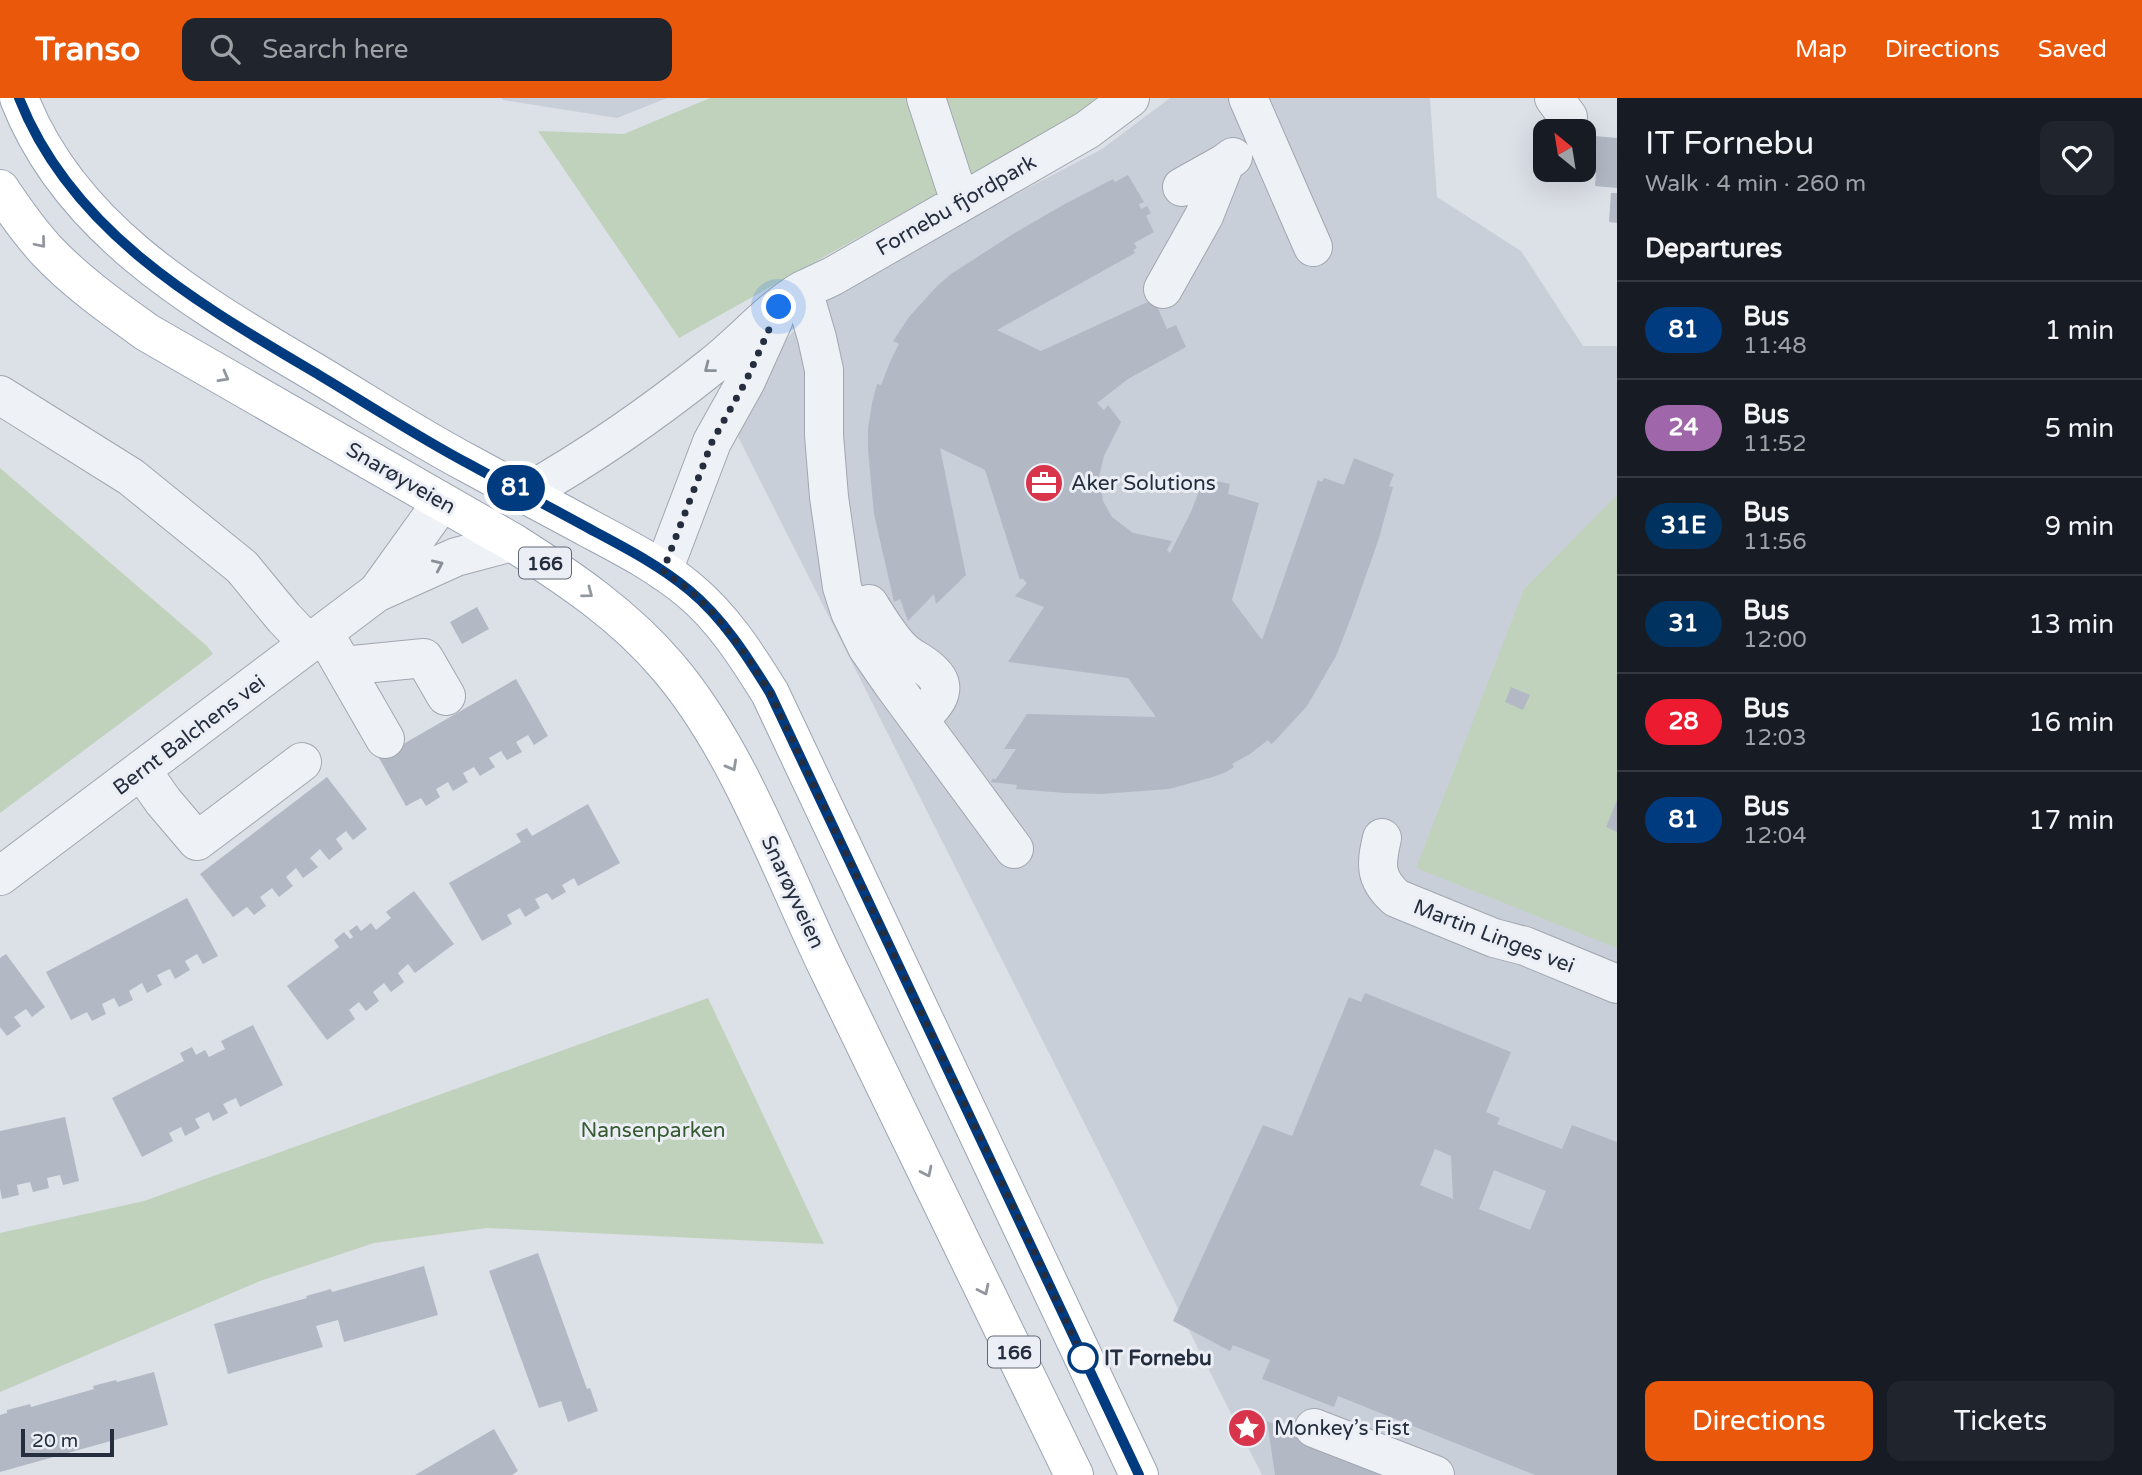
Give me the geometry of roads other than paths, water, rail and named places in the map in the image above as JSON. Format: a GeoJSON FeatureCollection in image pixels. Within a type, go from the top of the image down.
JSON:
{"type":"FeatureCollection","features":[{"type":"Feature","properties":{"kind":"main road","name":"166"},"geometry":{"type":"LineString","coordinates":[[19,98],[26,117],[48,156],[68,184],[94,215],[148,265],[233,324],[467,464],[640,556],[689,590],[745,652],[770,693],[1139,1475]]}},
{"type":"Feature","properties":{"kind":"main road","name":"Snarøyveien"},"geometry":{"type":"LineString","coordinates":[[0,189],[47,251],[112,308],[148,333],[512,542],[571,580],[641,637],[669,668],[692,699],[737,774],[1074,1475]]}},
{"type":"Feature","properties":{"kind":"street"},"geometry":{"type":"LineString","coordinates":[[926,98],[960,202]]}},
{"type":"Feature","properties":{"kind":"street","name":"Fornebu fjordpark"},"geometry":{"type":"LineString","coordinates":[[526,493],[576,465],[660,407],[791,299],[1087,130],[1130,98]]}},
{"type":"Feature","properties":{"kind":"street"},"geometry":{"type":"LineString","coordinates":[[1182,187],[1226,163],[1249,142],[1253,110]]}},
{"type":"Feature","properties":{"kind":"street"},"geometry":{"type":"LineString","coordinates":[[1253,110],[1314,247]]}},
{"type":"Feature","properties":{"kind":"street"},"geometry":{"type":"LineString","coordinates":[[1163,289],[1204,216],[1226,163]]}},
{"type":"Feature","properties":{"kind":"street"},"geometry":{"type":"LineString","coordinates":[[663,571],[712,442],[791,299],[817,338],[824,370],[824,435],[837,556],[893,641],[937,677],[941,688],[938,702],[919,719],[1014,849]]}},
{"type":"Feature","properties":{"kind":"street"},"geometry":{"type":"LineString","coordinates":[[0,395],[131,477],[242,567],[284,618],[316,639],[343,666],[385,739]]}},
{"type":"Feature","properties":{"kind":"street","name":"Bernt Balchens vei"},"geometry":{"type":"LineString","coordinates":[[376,593],[442,502]]}},
{"type":"Feature","properties":{"kind":"street","name":"Bernt Balchens vei"},"geometry":{"type":"LineString","coordinates":[[0,876],[376,593],[456,557],[512,542]]}},
{"type":"Feature","properties":{"kind":"street"},"geometry":{"type":"LineString","coordinates":[[343,666],[424,657],[446,696]]}},
{"type":"Feature","properties":{"kind":"street"},"geometry":{"type":"LineString","coordinates":[[142,771],[197,841],[302,762]]}},
{"type":"Feature","properties":{"kind":"street","name":"Martin Linges vei"},"geometry":{"type":"LineString","coordinates":[[1382,838],[1377,858],[1378,875],[1386,889],[1396,898],[1617,984]]}},
{"type":"Feature","properties":{"kind":"street"},"geometry":{"type":"LineString","coordinates":[[1314,1428],[1435,1475]]}},
{"type":"Feature","properties":{"kind":"place","name":"Aker Solutions"},"geometry":{"type":"Point","coordinates":[1044,483]}},
{"type":"Feature","properties":{"kind":"place","name":"IT Fornebu"},"geometry":{"type":"Point","coordinates":[1083,1358]}},
{"type":"Feature","properties":{"kind":"place","name":"Monkey’s Fist"},"geometry":{"type":"Point","coordinates":[1247,1428]}},
{"type":"Feature","properties":{"kind":"park label","name":"Nansenparken"},"geometry":{"type":"Point","coordinates":[653,1130]}}]}
